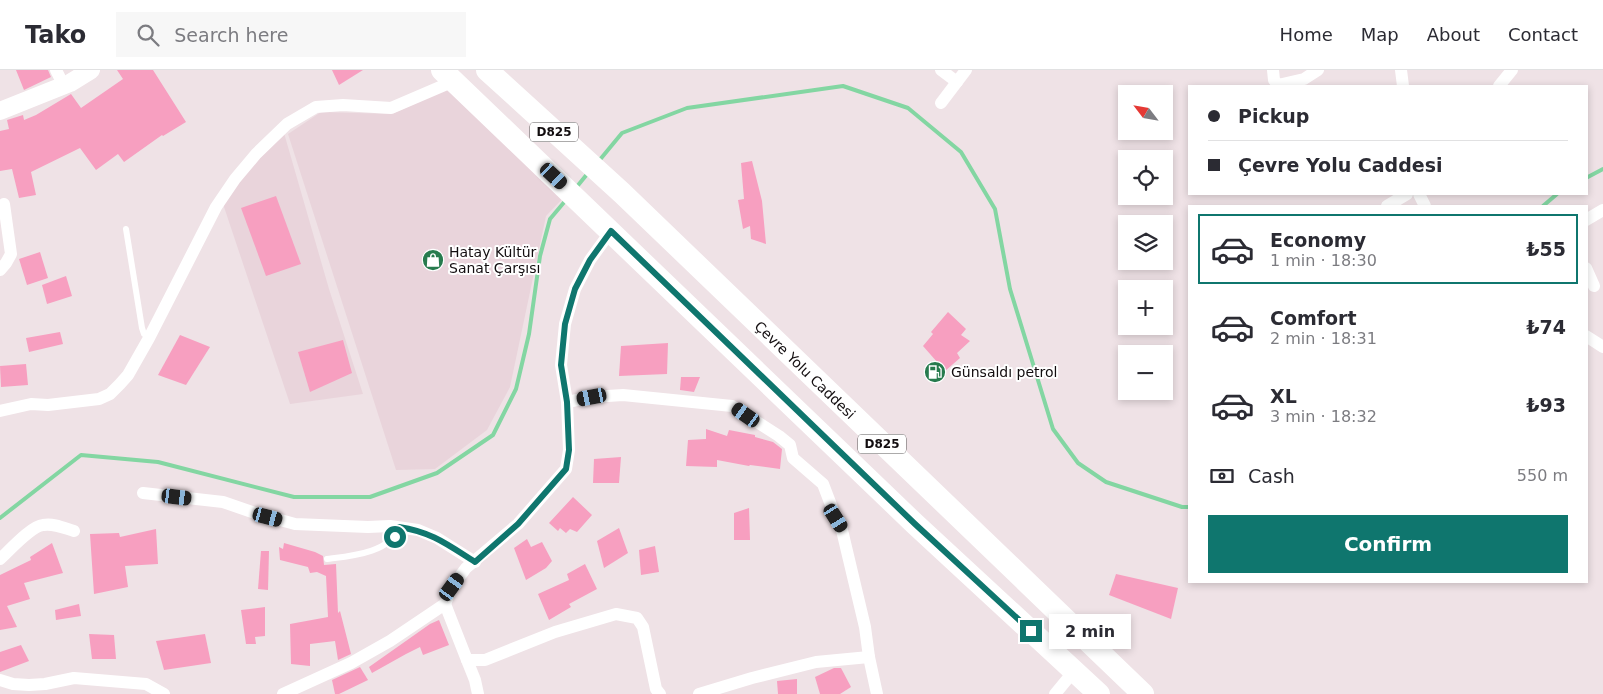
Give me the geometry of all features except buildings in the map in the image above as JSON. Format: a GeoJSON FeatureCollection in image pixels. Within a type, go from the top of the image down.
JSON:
{"type":"FeatureCollection","features":[{"type":"Feature","properties":{"kind":"highway","name":"Çevre Yolu Caddesi"},"geometry":{"type":"LineString","coordinates":[[487,70],[622,193],[1143,694]]}},
{"type":"Feature","properties":{"kind":"highway","name":"D825"},"geometry":{"type":"LineString","coordinates":[[449,78],[593,213],[908,517],[1099,694]]}},
{"type":"Feature","properties":{"kind":"street"},"geometry":{"type":"LineString","coordinates":[[56,70],[64,86]]}},
{"type":"Feature","properties":{"kind":"street"},"geometry":{"type":"LineString","coordinates":[[0,111],[64,86],[91,70]]}},
{"type":"Feature","properties":{"kind":"street"},"geometry":{"type":"LineString","coordinates":[[941,70],[957,82]]}},
{"type":"Feature","properties":{"kind":"street"},"geometry":{"type":"LineString","coordinates":[[940,103],[966,70]]}},
{"type":"Feature","properties":{"kind":"street"},"geometry":{"type":"LineString","coordinates":[[1274,70],[1274,80],[1278,85],[1304,79],[1318,70]]}},
{"type":"Feature","properties":{"kind":"street"},"geometry":{"type":"LineString","coordinates":[[1401,70],[1403,85]]}},
{"type":"Feature","properties":{"kind":"street"},"geometry":{"type":"LineString","coordinates":[[1500,85],[1512,70]]}},
{"type":"Feature","properties":{"kind":"street"},"geometry":{"type":"LineString","coordinates":[[0,411],[31,404],[99,399],[110,394],[128,375],[221,200],[235,179],[256,154],[287,124],[316,107],[342,105],[391,108],[449,78]]}},
{"type":"Feature","properties":{"kind":"street"},"geometry":{"type":"LineString","coordinates":[[1389,205],[1404,195]]}},
{"type":"Feature","properties":{"kind":"street"},"geometry":{"type":"LineString","coordinates":[[0,270],[6,264],[11,254],[4,204]]}},
{"type":"Feature","properties":{"kind":"street"},"geometry":{"type":"LineString","coordinates":[[1588,219],[1603,210]]}},
{"type":"Feature","properties":{"kind":"street"},"geometry":{"type":"LineString","coordinates":[[284,694],[351,663],[390,641],[445,604],[452,587],[466,568],[518,524],[566,469],[569,450],[567,402],[561,365],[565,324],[575,289],[590,260],[611,231]]}},
{"type":"Feature","properties":{"kind":"street"},"geometry":{"type":"LineString","coordinates":[[1588,272],[1594,286]]}},
{"type":"Feature","properties":{"kind":"street"},"geometry":{"type":"LineString","coordinates":[[1588,337],[1603,347]]}},
{"type":"Feature","properties":{"kind":"street"},"geometry":{"type":"LineString","coordinates":[[567,402],[592,397],[623,395],[732,406],[790,445],[793,458],[823,484],[841,526],[865,627],[869,658],[877,694]]}},
{"type":"Feature","properties":{"kind":"street"},"geometry":{"type":"LineString","coordinates":[[143,493],[223,502],[295,524],[399,527],[418,530],[437,538],[475,562]]}},
{"type":"Feature","properties":{"kind":"street"},"geometry":{"type":"LineString","coordinates":[[0,559],[41,524],[56,525],[74,531]]}},
{"type":"Feature","properties":{"kind":"street"},"geometry":{"type":"LineString","coordinates":[[445,604],[468,660],[478,694]]}},
{"type":"Feature","properties":{"kind":"street"},"geometry":{"type":"LineString","coordinates":[[468,660],[485,660],[555,632],[616,614],[637,618],[643,627],[657,692]]}},
{"type":"Feature","properties":{"kind":"street"},"geometry":{"type":"LineString","coordinates":[[699,694],[816,662],[869,658]]}},
{"type":"Feature","properties":{"kind":"street"},"geometry":{"type":"LineString","coordinates":[[1056,694],[1074,671]]}},
{"type":"Feature","properties":{"kind":"street"},"geometry":{"type":"LineString","coordinates":[[0,680],[13,684],[29,685],[74,678],[146,684],[164,694]]}},
{"type":"Feature","properties":{"kind":"lane"},"geometry":{"type":"LineString","coordinates":[[126,229],[142,328],[144,334],[149,338]]}},
{"type":"Feature","properties":{"kind":"lane"},"geometry":{"type":"LineString","coordinates":[[327,558],[355,555],[370,551],[392,540],[399,527]]}},
{"type":"Feature","properties":{"kind":"shaded area","name":"Hatay Kültür Sanat Çarşısı"},"geometry":{"type":"Polygon","coordinates":[[[452,87],[567,194],[546,216],[510,387],[487,430],[435,469],[396,470],[288,134],[321,112],[392,114],[452,87]]]}},
{"type":"Feature","properties":{"kind":"shaded area"},"geometry":{"type":"Polygon","coordinates":[[[284,133],[329,289],[363,394],[290,404],[221,198],[284,133]]]}},
{"type":"Feature","properties":{"kind":"waterway"},"geometry":{"type":"LineString","coordinates":[[598,162],[622,133],[687,108],[843,86],[908,108],[961,152],[995,209],[1010,289],[1053,429],[1078,463],[1106,482],[1182,507],[1188,507]]}},
{"type":"Feature","properties":{"kind":"waterway"},"geometry":{"type":"LineString","coordinates":[[1588,177],[1603,169]]}},
{"type":"Feature","properties":{"kind":"waterway"},"geometry":{"type":"LineString","coordinates":[[575,189],[588,173]]}},
{"type":"Feature","properties":{"kind":"waterway"},"geometry":{"type":"LineString","coordinates":[[1544,205],[1556,195]]}},
{"type":"Feature","properties":{"kind":"waterway"},"geometry":{"type":"LineString","coordinates":[[0,518],[81,455],[158,462],[294,497],[370,497],[437,473],[493,435],[516,389],[529,334],[540,256],[550,219],[566,200]]}},
{"type":"Feature","properties":{"kind":"place","name":"Hatay Kültür Sanat Çarşısı"},"geometry":{"type":"Point","coordinates":[433,260]}},
{"type":"Feature","properties":{"kind":"place","name":"Günsaldı petrol"},"geometry":{"type":"Point","coordinates":[935,372]}},
{"type":"Feature","properties":{"kind":"route"},"geometry":{"type":"LineString","coordinates":[[395,537],[399,527],[418,530],[437,538],[475,562],[518,524],[566,469],[569,450],[567,402],[561,365],[565,324],[575,289],[590,260],[611,231],[915,524],[1031,631]]}}]}
